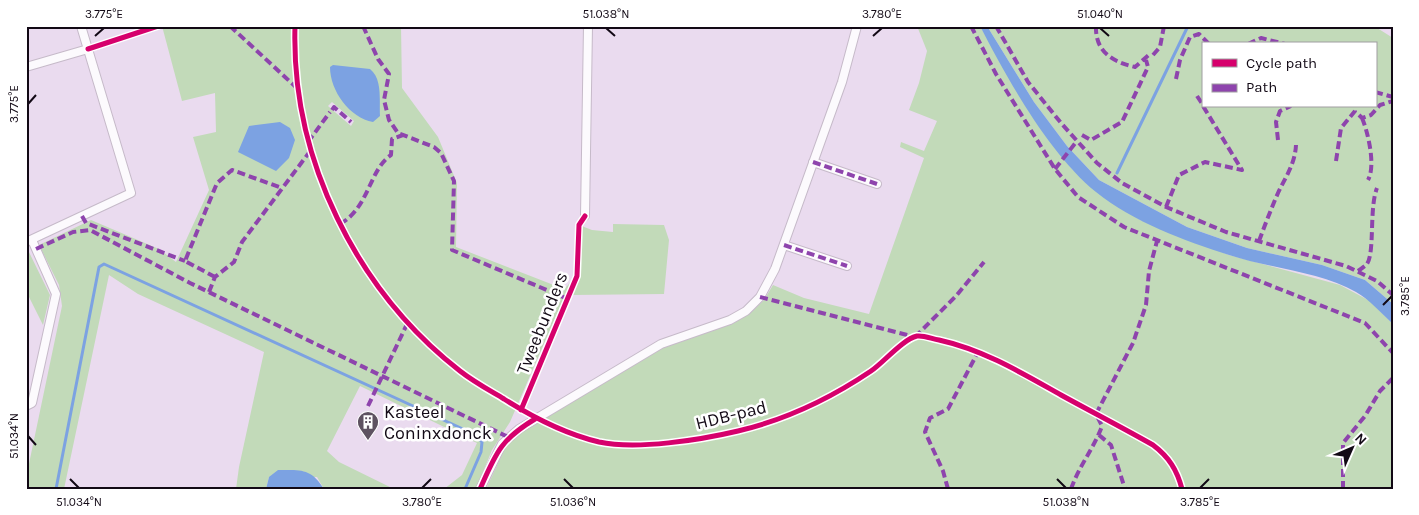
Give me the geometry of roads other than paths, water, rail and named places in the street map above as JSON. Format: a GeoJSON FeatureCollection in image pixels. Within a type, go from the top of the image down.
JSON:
{"type":"FeatureCollection","features":[{"type":"Feature","properties":{"kind":"street"},"geometry":{"type":"LineString","coordinates":[[26,406],[32,403],[56,294],[29,241],[131,193],[81,26]]}},
{"type":"Feature","properties":{"kind":"street"},"geometry":{"type":"LineString","coordinates":[[585,216],[588,26]]}},
{"type":"Feature","properties":{"kind":"street"},"geometry":{"type":"LineString","coordinates":[[480,489],[502,444],[519,429],[661,344],[730,320],[746,311],[760,297],[784,245],[842,82],[857,26]]}},
{"type":"Feature","properties":{"kind":"street"},"geometry":{"type":"LineString","coordinates":[[26,67],[88,48]]}},
{"type":"Feature","properties":{"kind":"street"},"geometry":{"type":"LineString","coordinates":[[813,162],[877,184]]}},
{"type":"Feature","properties":{"kind":"street"},"geometry":{"type":"LineString","coordinates":[[784,245],[847,266]]}},
{"type":"Feature","properties":{"kind":"water"},"geometry":{"type":"Polygon","coordinates":[[[980,26],[987,26],[1034,102],[1067,146],[1099,180],[1187,227],[1247,248],[1322,265],[1365,280],[1393,304],[1393,324],[1366,299],[1342,285],[1311,275],[1244,260],[1195,243],[1160,230],[1126,213],[1111,203],[1079,176],[1046,137],[1003,69],[980,26]]]}},
{"type":"Feature","properties":{"kind":"water"},"geometry":{"type":"Polygon","coordinates":[[[333,65],[370,69],[374,73],[379,85],[380,116],[373,122],[357,115],[343,102],[333,85],[330,67],[333,65]]]}},
{"type":"Feature","properties":{"kind":"water"},"geometry":{"type":"Polygon","coordinates":[[[280,122],[290,128],[295,140],[289,158],[276,171],[238,152],[249,126],[280,122]]]}},
{"type":"Feature","properties":{"kind":"water"},"geometry":{"type":"Polygon","coordinates":[[[278,470],[299,470],[310,474],[315,477],[324,489],[266,489],[269,477],[278,470]]]}},
{"type":"Feature","properties":{"kind":"waterway"},"geometry":{"type":"LineString","coordinates":[[1117,173],[1188,26]]}},
{"type":"Feature","properties":{"kind":"waterway"},"geometry":{"type":"LineString","coordinates":[[56,489],[99,267],[104,264],[476,435],[482,442],[481,452],[465,489]]}},
{"type":"Feature","properties":{"kind":"place","name":"Kasteel Coninxdonck"},"geometry":{"type":"Point","coordinates":[368,441]}}]}
